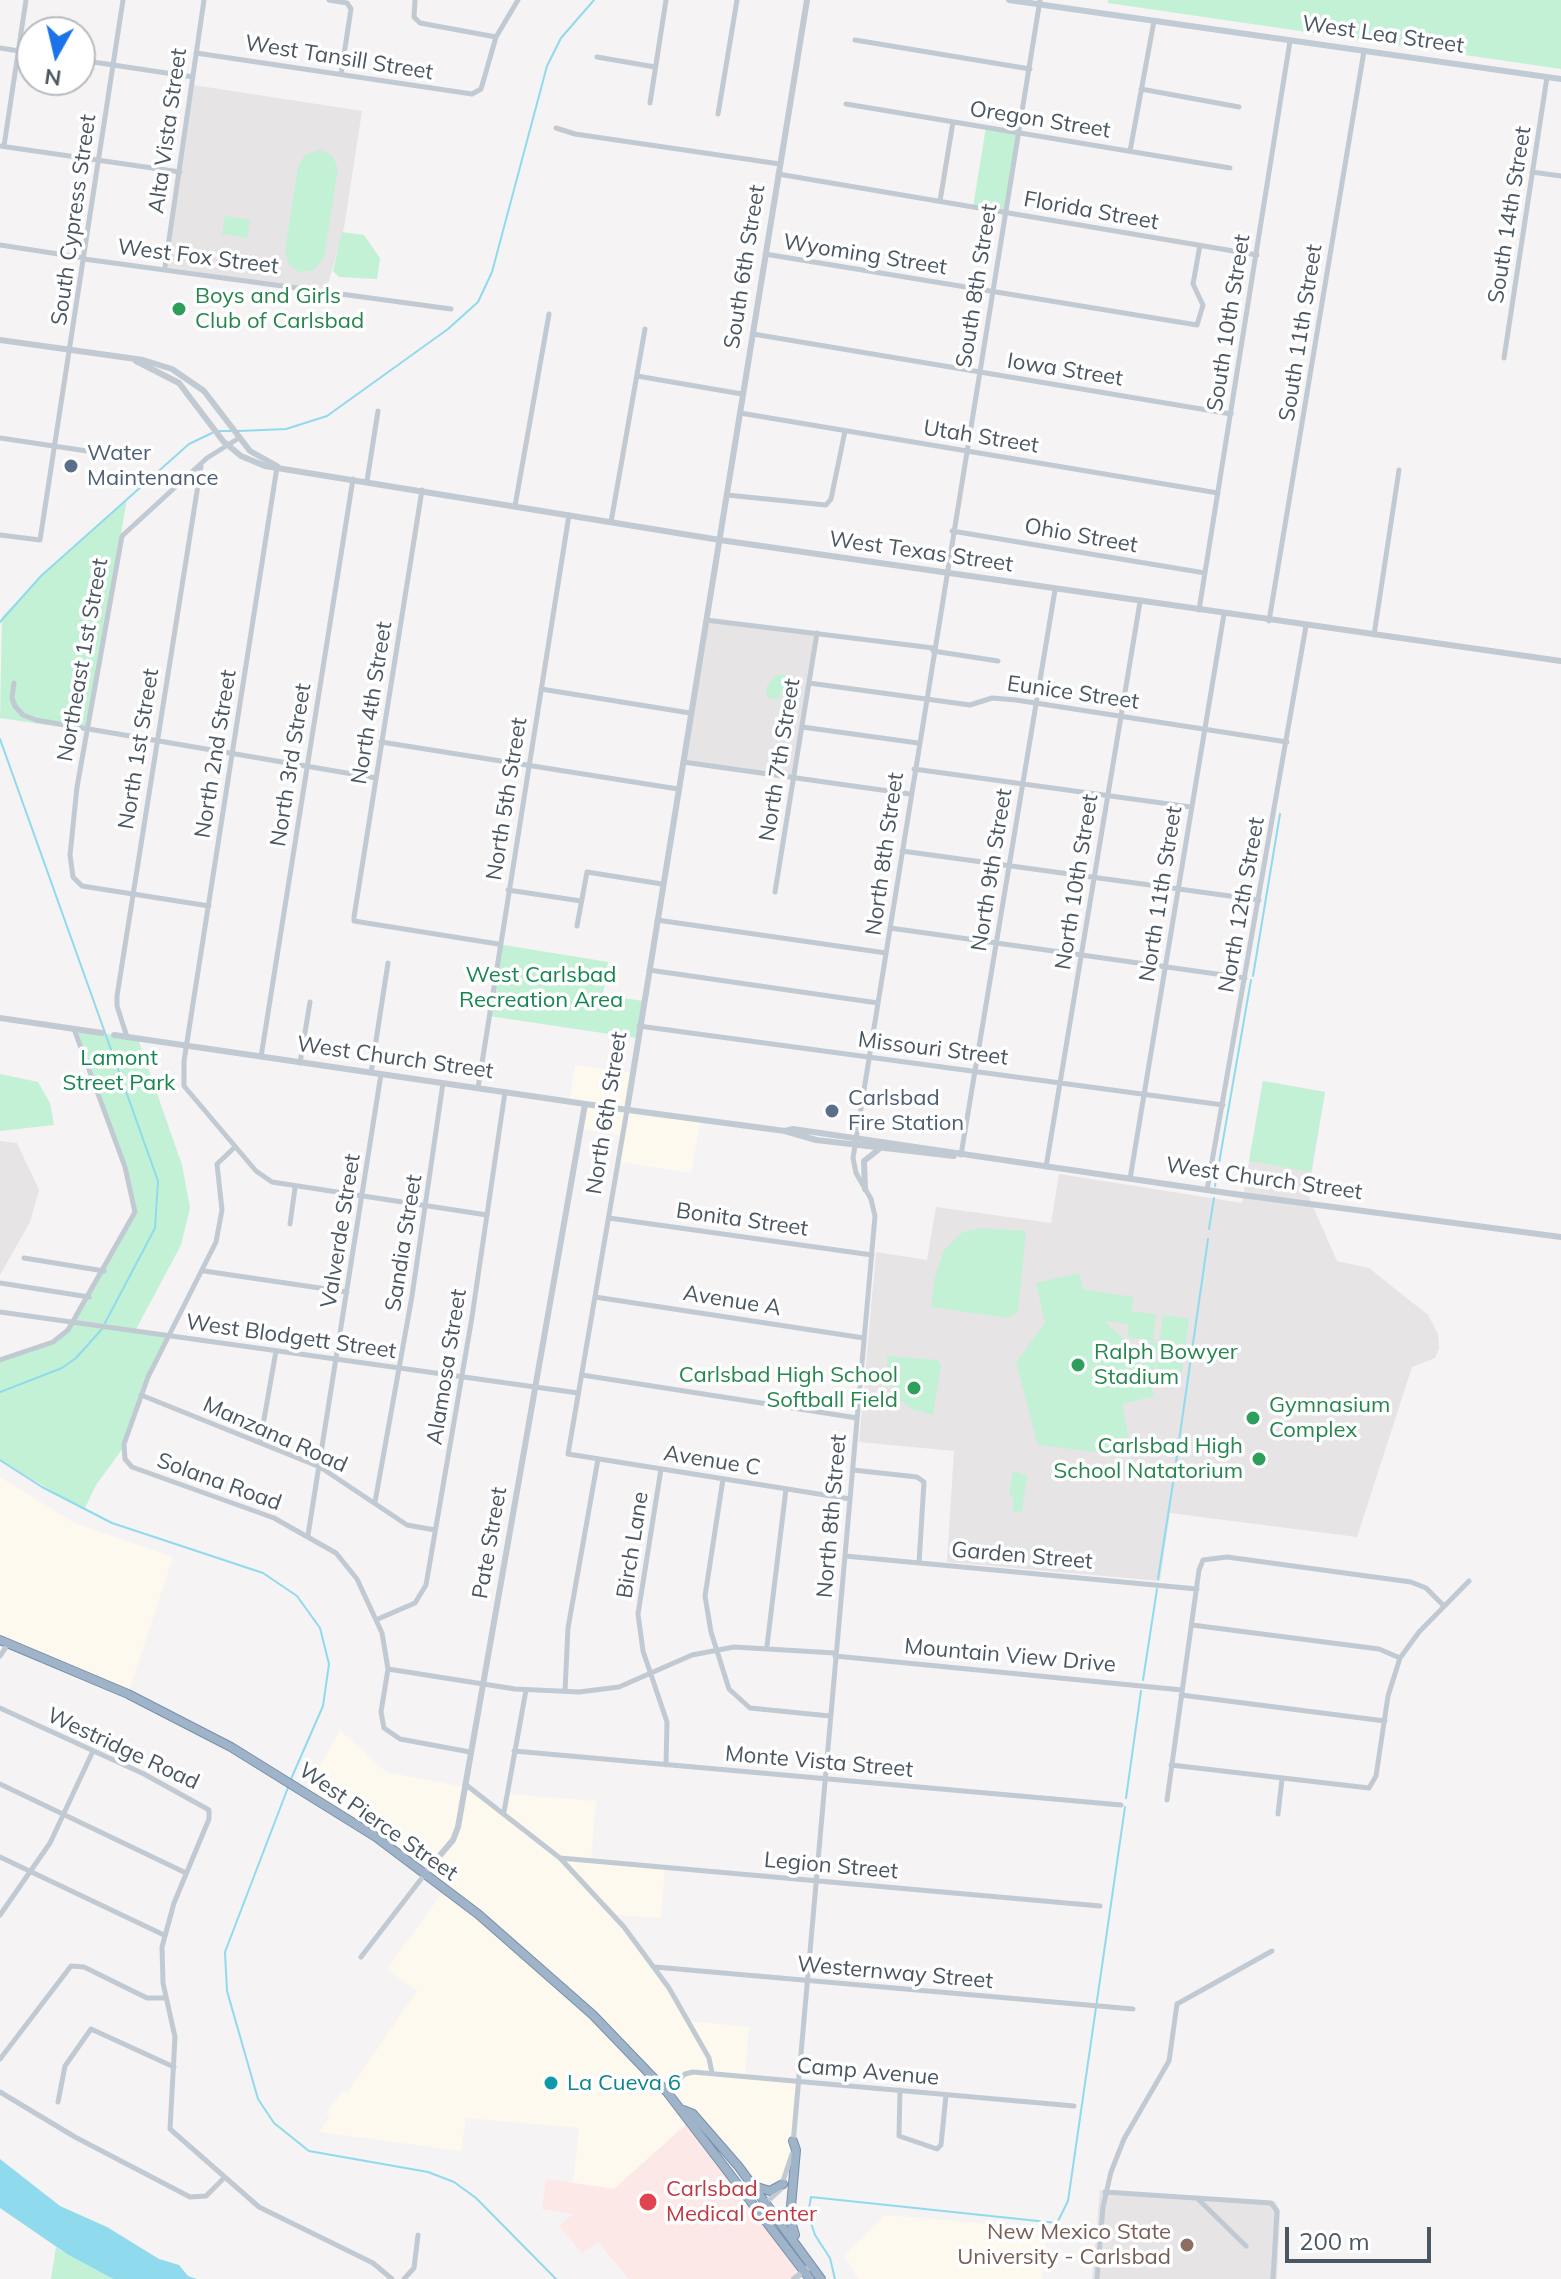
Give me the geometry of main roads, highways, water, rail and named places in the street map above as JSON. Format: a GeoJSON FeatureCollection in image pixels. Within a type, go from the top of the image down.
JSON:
{"type":"FeatureCollection","features":[{"type":"Feature","properties":{"kind":"highway","name":"West Pierce Street"},"geometry":{"type":"LineString","coordinates":[[4,1642],[142,1701],[283,1778],[425,1873],[532,1960],[609,2031],[683,2110],[809,2272],[821,2279]]}},
{"type":"Feature","properties":{"kind":"highway","name":"West Pierce Street"},"geometry":{"type":"LineString","coordinates":[[683,2110],[693,2114],[753,2184],[800,2247],[809,2272]]}},
{"type":"Feature","properties":{"kind":"highway"},"geometry":{"type":"LineString","coordinates":[[793,2141],[796,2150],[790,2218],[800,2247]]}},
{"type":"Feature","properties":{"kind":"highway"},"geometry":{"type":"LineString","coordinates":[[753,2184],[770,2191],[783,2184]]}},
{"type":"Feature","properties":{"kind":"main road","name":"West Lea Street"},"geometry":{"type":"LineString","coordinates":[[1009,0],[1040,2],[1561,79]]}},
{"type":"Feature","properties":{"kind":"water"},"geometry":{"type":"Polygon","coordinates":[[[0,2159],[60,2206],[107,2227],[159,2259],[179,2265],[188,2276],[197,2279],[113,2279],[67,2254],[0,2208],[0,2159]]]}},
{"type":"Feature","properties":{"kind":"waterway"},"geometry":{"type":"LineString","coordinates":[[238,431],[286,429],[327,416],[448,329],[478,302],[492,272],[547,66],[561,38],[594,0]]}},
{"type":"Feature","properties":{"kind":"waterway"},"geometry":{"type":"LineString","coordinates":[[218,431],[232,431]]}},
{"type":"Feature","properties":{"kind":"waterway"},"geometry":{"type":"LineString","coordinates":[[0,622],[41,576],[189,444],[212,433]]}},
{"type":"Feature","properties":{"kind":"waterway"},"geometry":{"type":"LineString","coordinates":[[0,739],[158,1181],[155,1228],[105,1323]]}},
{"type":"Feature","properties":{"kind":"waterway"},"geometry":{"type":"LineString","coordinates":[[1253,976],[1280,814]]}},
{"type":"Feature","properties":{"kind":"waterway"},"geometry":{"type":"LineString","coordinates":[[1215,1186],[1251,980]]}},
{"type":"Feature","properties":{"kind":"waterway"},"geometry":{"type":"LineString","coordinates":[[1209,1229],[1214,1198]]}},
{"type":"Feature","properties":{"kind":"waterway"},"geometry":{"type":"LineString","coordinates":[[1176,1462],[1208,1239]]}},
{"type":"Feature","properties":{"kind":"waterway"},"geometry":{"type":"LineString","coordinates":[[0,1392],[62,1368],[76,1358],[102,1329]]}},
{"type":"Feature","properties":{"kind":"waterway"},"geometry":{"type":"LineString","coordinates":[[0,1460],[42,1487],[112,1523],[263,1573],[297,1596],[320,1628],[329,1664],[323,1706],[291,1779]]}},
{"type":"Feature","properties":{"kind":"waterway"},"geometry":{"type":"LineString","coordinates":[[1158,1579],[1175,1470]]}},
{"type":"Feature","properties":{"kind":"waterway"},"geometry":{"type":"LineString","coordinates":[[1143,1680],[1157,1589]]}},
{"type":"Feature","properties":{"kind":"waterway"},"geometry":{"type":"LineString","coordinates":[[1126,1798],[1141,1691]]}},
{"type":"Feature","properties":{"kind":"waterway"},"geometry":{"type":"LineString","coordinates":[[289,1785],[225,1952],[227,1991],[258,2099],[274,2123],[309,2151],[428,2172],[454,2182],[476,2198],[556,2279]]}},
{"type":"Feature","properties":{"kind":"waterway"},"geometry":{"type":"LineString","coordinates":[[835,2279],[830,2258],[815,2235],[808,2214],[811,2197],[1057,2223],[1068,2201],[1125,1807]]}},
{"type":"Feature","properties":{"kind":"place","name":"Boys and Girls Club of Carlsbad"},"geometry":{"type":"Point","coordinates":[179,309]}},
{"type":"Feature","properties":{"kind":"place","name":"Water Maintenance"},"geometry":{"type":"Point","coordinates":[71,466]}},
{"type":"Feature","properties":{"kind":"place","name":"Carlsbad Fire Station"},"geometry":{"type":"Point","coordinates":[832,1111]}},
{"type":"Feature","properties":{"kind":"place","name":"Ralph Bowyer Stadium"},"geometry":{"type":"Point","coordinates":[1078,1365]}},
{"type":"Feature","properties":{"kind":"place","name":"Carlsbad High School Softball Field"},"geometry":{"type":"Point","coordinates":[914,1388]}},
{"type":"Feature","properties":{"kind":"place","name":"Gymnasium Complex"},"geometry":{"type":"Point","coordinates":[1253,1418]}},
{"type":"Feature","properties":{"kind":"place","name":"Carlsbad High School Natatorium"},"geometry":{"type":"Point","coordinates":[1259,1459]}},
{"type":"Feature","properties":{"kind":"place","name":"La Cueva 6"},"geometry":{"type":"Point","coordinates":[551,2083]}},
{"type":"Feature","properties":{"kind":"place","name":"Carlsbad Medical Center"},"geometry":{"type":"Point","coordinates":[648,2202]}},
{"type":"Feature","properties":{"kind":"place","name":"New Mexico State University - Carlsbad"},"geometry":{"type":"Point","coordinates":[1187,2245]}},
{"type":"Feature","properties":{"kind":"park label","name":"West Carlsbad Recreation Area"},"geometry":{"type":"Point","coordinates":[541,988]}},
{"type":"Feature","properties":{"kind":"park label","name":"Lamont Street Park"},"geometry":{"type":"Point","coordinates":[119,1070]}}]}
